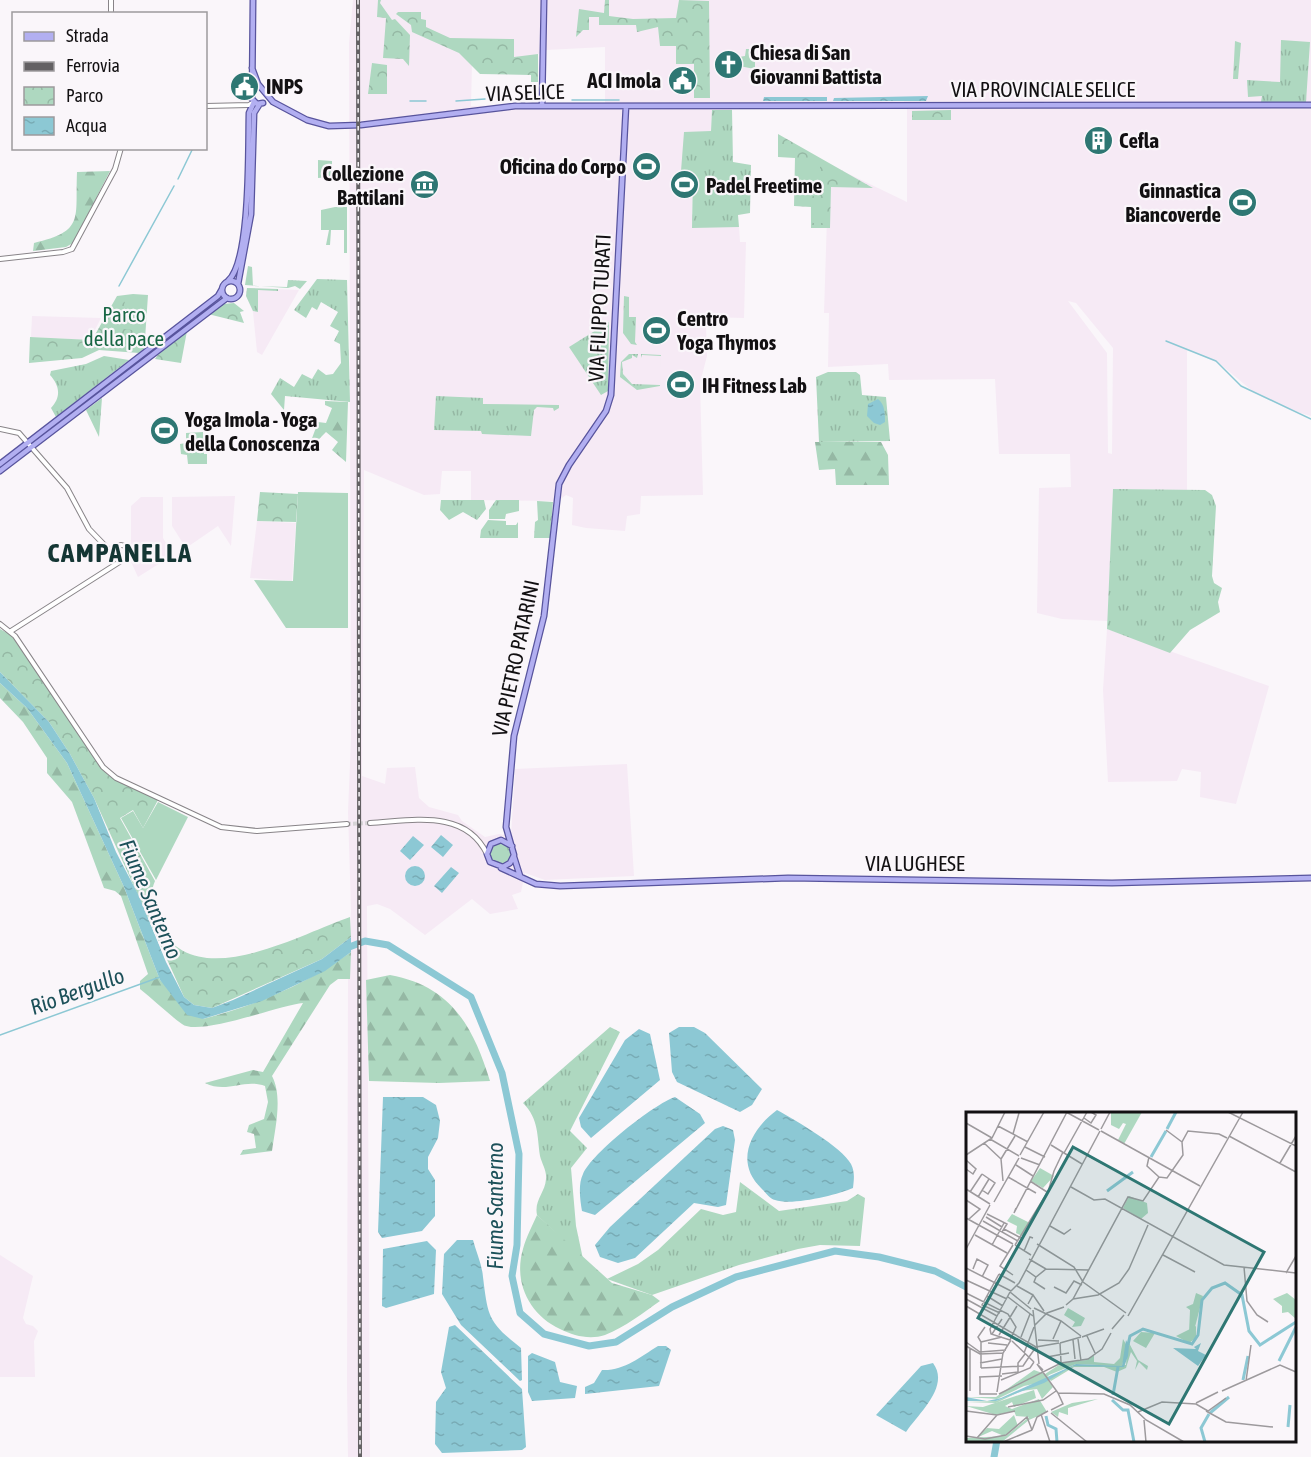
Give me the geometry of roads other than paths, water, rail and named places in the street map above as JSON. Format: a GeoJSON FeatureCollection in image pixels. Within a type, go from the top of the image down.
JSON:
{"type":"FeatureCollection","features":[{"type":"Feature","properties":{"kind":"main road"},"geometry":{"type":"LineString","coordinates":[[253,0],[252,68],[256,102]]}},
{"type":"Feature","properties":{"kind":"main road"},"geometry":{"type":"LineString","coordinates":[[543,106],[544,0]]}},
{"type":"Feature","properties":{"kind":"main road"},"geometry":{"type":"LineString","coordinates":[[252,68],[265,94]]}},
{"type":"Feature","properties":{"kind":"main road"},"geometry":{"type":"LineString","coordinates":[[0,464],[227,298],[238,296],[240,292],[238,284],[249,232],[257,91],[265,94]]}},
{"type":"Feature","properties":{"kind":"main road"},"geometry":{"type":"LineString","coordinates":[[0,471],[29,445],[218,296],[236,270],[243,235],[249,113],[265,94]]}},
{"type":"Feature","properties":{"kind":"main road","name":"VIA SELICE"},"geometry":{"type":"LineString","coordinates":[[265,94],[281,108]]}},
{"type":"Feature","properties":{"kind":"main road","name":"VIA SELICE"},"geometry":{"type":"LineString","coordinates":[[256,102],[281,108],[315,123],[340,126],[507,106],[774,105]]}},
{"type":"Feature","properties":{"kind":"main road","name":"VIA PROVINCIALE SELICE"},"geometry":{"type":"LineString","coordinates":[[774,105],[1311,105]]}},
{"type":"Feature","properties":{"kind":"main road","name":"VIA FILIPPO TURATI"},"geometry":{"type":"LineString","coordinates":[[556,496],[563,474],[597,426],[611,395],[626,106]]}},
{"type":"Feature","properties":{"kind":"main road"},"geometry":{"type":"LineString","coordinates":[[228,281],[238,284]]}},
{"type":"Feature","properties":{"kind":"main road"},"geometry":{"type":"LineString","coordinates":[[222,290],[227,298]]}},
{"type":"Feature","properties":{"kind":"main road","name":"VIA PIETRO PATARINI"},"geometry":{"type":"LineString","coordinates":[[512,846],[506,827],[516,720],[547,599],[556,496]]}},
{"type":"Feature","properties":{"kind":"main road","name":"VIA PIETRO PATARINI"},"geometry":{"type":"LineString","coordinates":[[495,841],[506,827]]}},
{"type":"Feature","properties":{"kind":"main road"},"geometry":{"type":"LineString","coordinates":[[487,854],[495,841],[505,841],[512,846],[516,869],[520,876]]}},
{"type":"Feature","properties":{"kind":"main road","name":"VIA LUGHESE"},"geometry":{"type":"LineString","coordinates":[[487,854],[490,862],[536,884],[560,886],[788,878],[1112,883],[1311,878]]}},
{"type":"Feature","properties":{"kind":"main road"},"geometry":{"type":"LineString","coordinates":[[499,867],[507,865],[514,855]]}},
{"type":"Feature","properties":{"kind":"street","name":"VIA SELICE"},"geometry":{"type":"LineString","coordinates":[[207,106],[249,105],[256,102]]}},
{"type":"Feature","properties":{"kind":"street"},"geometry":{"type":"LineString","coordinates":[[0,259],[72,249],[115,169],[120,150]]}},
{"type":"Feature","properties":{"kind":"street"},"geometry":{"type":"LineString","coordinates":[[0,429],[18,432],[67,488],[86,525],[119,559]]}},
{"type":"Feature","properties":{"kind":"street"},"geometry":{"type":"LineString","coordinates":[[11,631],[64,599],[119,559],[126,557],[128,551],[122,545],[116,547],[104,545]]}},
{"type":"Feature","properties":{"kind":"street"},"geometry":{"type":"LineString","coordinates":[[116,547],[114,551],[119,559]]}},
{"type":"Feature","properties":{"kind":"street"},"geometry":{"type":"LineString","coordinates":[[0,624],[11,631],[104,767],[116,778],[221,827],[257,831],[347,824]]}},
{"type":"Feature","properties":{"kind":"street"},"geometry":{"type":"LineString","coordinates":[[370,823],[438,819],[460,825],[480,840],[487,854]]}},
{"type":"Feature","properties":{"kind":"street"},"geometry":{"type":"LineString","coordinates":[[480,840],[495,841]]}},
{"type":"Feature","properties":{"kind":"water"},"geometry":{"type":"Polygon","coordinates":[[[928,96],[926,101],[833,101],[834,98],[928,96]]]}},
{"type":"Feature","properties":{"kind":"water"},"geometry":{"type":"Polygon","coordinates":[[[764,97],[827,97],[827,101],[763,101],[764,97]]]}},
{"type":"Feature","properties":{"kind":"water"},"geometry":{"type":"Polygon","coordinates":[[[878,399],[885,415],[885,422],[880,425],[867,416],[868,404],[878,399]]]}},
{"type":"Feature","properties":{"kind":"water"},"geometry":{"type":"Polygon","coordinates":[[[0,672],[49,722],[70,754],[94,798],[116,852],[139,896],[166,962],[184,997],[194,1005],[212,1008],[233,1000],[322,959],[351,937],[351,952],[325,971],[262,1001],[203,1019],[187,1015],[160,980],[124,887],[67,763],[27,708],[0,683],[0,672]]]}},
{"type":"Feature","properties":{"kind":"water"},"geometry":{"type":"Polygon","coordinates":[[[441,835],[453,845],[443,857],[431,847],[441,835]]]}},
{"type":"Feature","properties":{"kind":"water"},"geometry":{"type":"Polygon","coordinates":[[[413,836],[424,845],[410,860],[400,851],[413,836]]]}},
{"type":"Feature","properties":{"kind":"water"},"geometry":{"type":"Polygon","coordinates":[[[415,866],[422,869],[425,876],[422,883],[415,886],[408,883],[405,876],[408,869],[415,866]]]}},
{"type":"Feature","properties":{"kind":"water"},"geometry":{"type":"Polygon","coordinates":[[[451,867],[459,873],[442,893],[434,886],[451,867]]]}},
{"type":"Feature","properties":{"kind":"water"},"geometry":{"type":"Polygon","coordinates":[[[679,1027],[694,1027],[705,1033],[762,1089],[752,1105],[740,1112],[677,1082],[672,1072],[669,1033],[679,1027]]]}},
{"type":"Feature","properties":{"kind":"water"},"geometry":{"type":"Polygon","coordinates":[[[639,1029],[650,1034],[660,1080],[591,1138],[581,1127],[579,1118],[625,1040],[639,1029]]]}},
{"type":"Feature","properties":{"kind":"water"},"geometry":{"type":"Polygon","coordinates":[[[383,1097],[423,1097],[436,1105],[440,1121],[438,1138],[428,1157],[428,1169],[435,1180],[435,1216],[422,1231],[382,1238],[378,1232],[383,1097]]]}},
{"type":"Feature","properties":{"kind":"water"},"geometry":{"type":"Polygon","coordinates":[[[675,1097],[700,1114],[705,1123],[595,1215],[582,1211],[580,1182],[589,1165],[624,1130],[665,1101],[675,1097]]]}},
{"type":"Feature","properties":{"kind":"water"},"geometry":{"type":"Polygon","coordinates":[[[777,1110],[817,1134],[846,1157],[853,1170],[853,1188],[836,1194],[792,1202],[775,1200],[768,1195],[753,1178],[748,1168],[747,1157],[753,1136],[777,1110]]]}},
{"type":"Feature","properties":{"kind":"water"},"geometry":{"type":"Polygon","coordinates":[[[723,1126],[733,1130],[735,1140],[726,1205],[718,1207],[694,1203],[635,1258],[618,1263],[600,1257],[595,1245],[610,1227],[715,1129],[723,1126]]]}},
{"type":"Feature","properties":{"kind":"water"},"geometry":{"type":"Polygon","coordinates":[[[457,1240],[473,1240],[481,1267],[486,1301],[492,1318],[502,1332],[521,1348],[522,1380],[520,1381],[461,1325],[442,1294],[444,1254],[457,1240]]]}},
{"type":"Feature","properties":{"kind":"water"},"geometry":{"type":"Polygon","coordinates":[[[427,1241],[436,1250],[434,1294],[386,1308],[382,1306],[383,1249],[427,1241]]]}},
{"type":"Feature","properties":{"kind":"water"},"geometry":{"type":"Polygon","coordinates":[[[455,1325],[522,1389],[526,1447],[522,1450],[442,1453],[435,1444],[436,1402],[446,1388],[441,1372],[449,1327],[455,1325]]]}},
{"type":"Feature","properties":{"kind":"water"},"geometry":{"type":"Polygon","coordinates":[[[658,1346],[666,1346],[671,1350],[659,1386],[585,1394],[585,1387],[594,1383],[602,1370],[625,1366],[658,1346]]]}},
{"type":"Feature","properties":{"kind":"water"},"geometry":{"type":"Polygon","coordinates":[[[532,1353],[555,1362],[560,1382],[577,1386],[575,1398],[532,1401],[528,1392],[528,1356],[532,1353]]]}},
{"type":"Feature","properties":{"kind":"water"},"geometry":{"type":"Polygon","coordinates":[[[933,1363],[938,1381],[936,1390],[906,1432],[876,1415],[921,1366],[933,1363]]]}},
{"type":"Feature","properties":{"kind":"waterway"},"geometry":{"type":"LineString","coordinates":[[456,101],[485,99]]}},
{"type":"Feature","properties":{"kind":"waterway"},"geometry":{"type":"LineString","coordinates":[[572,100],[619,100]]}},
{"type":"Feature","properties":{"kind":"waterway"},"geometry":{"type":"LineString","coordinates":[[410,101],[426,101]]}},
{"type":"Feature","properties":{"kind":"waterway"},"geometry":{"type":"LineString","coordinates":[[178,179],[192,150]]}},
{"type":"Feature","properties":{"kind":"waterway"},"geometry":{"type":"LineString","coordinates":[[119,286],[174,186]]}},
{"type":"Feature","properties":{"kind":"waterway"},"geometry":{"type":"LineString","coordinates":[[1166,341],[1216,361],[1241,386],[1311,419]]}},
{"type":"Feature","properties":{"kind":"waterway","name":"Fiume Santerno"},"geometry":{"type":"LineString","coordinates":[[344,949],[365,941],[388,945],[471,997],[502,1073],[519,1154],[517,1245],[512,1276],[520,1313],[544,1334],[589,1346],[616,1342],[672,1307],[736,1277],[835,1251],[879,1257],[935,1271],[966,1287]]}},
{"type":"Feature","properties":{"kind":"waterway","name":"Rio Bergullo"},"geometry":{"type":"LineString","coordinates":[[0,1035],[160,977]]}},
{"type":"Feature","properties":{"kind":"waterway","name":"Fiume Santerno"},"geometry":{"type":"LineString","coordinates":[[994,1457],[997,1442]]}},
{"type":"Feature","properties":{"kind":"tunnel"},"geometry":{"type":"LineString","coordinates":[[347,824],[370,823]]}},
{"type":"Feature","properties":{"kind":"railway"},"geometry":{"type":"LineString","coordinates":[[358,0],[360,1457]]}},
{"type":"Feature","properties":{"kind":"place","name":"Chiesa di San Giovanni Battista"},"geometry":{"type":"Point","coordinates":[729,64]}},
{"type":"Feature","properties":{"kind":"place","name":"ACI Imola"},"geometry":{"type":"Point","coordinates":[682,80]}},
{"type":"Feature","properties":{"kind":"place","name":"INPS"},"geometry":{"type":"Point","coordinates":[245,86]}},
{"type":"Feature","properties":{"kind":"place","name":"Cefla"},"geometry":{"type":"Point","coordinates":[1098,140]}},
{"type":"Feature","properties":{"kind":"place","name":"Oficina do Corpo"},"geometry":{"type":"Point","coordinates":[647,166]}},
{"type":"Feature","properties":{"kind":"place","name":"Collezione Battilani"},"geometry":{"type":"Point","coordinates":[425,185]}},
{"type":"Feature","properties":{"kind":"place","name":"Padel Freetime"},"geometry":{"type":"Point","coordinates":[685,185]}},
{"type":"Feature","properties":{"kind":"place","name":"Ginnastica Biancoverde"},"geometry":{"type":"Point","coordinates":[1242,202]}},
{"type":"Feature","properties":{"kind":"place","name":"Centro Yoga Thymos"},"geometry":{"type":"Point","coordinates":[656,330]}},
{"type":"Feature","properties":{"kind":"place","name":"IH Fitness Lab"},"geometry":{"type":"Point","coordinates":[681,385]}},
{"type":"Feature","properties":{"kind":"place","name":"Yoga Imola - Yoga della Conoscenza"},"geometry":{"type":"Point","coordinates":[164,431]}},
{"type":"Feature","properties":{"kind":"district","name":"CAMPANELLA"},"geometry":{"type":"Point","coordinates":[120,552]}},
{"type":"Feature","properties":{"kind":"park label","name":"Parco della pace"},"geometry":{"type":"Point","coordinates":[124,326]}}]}
